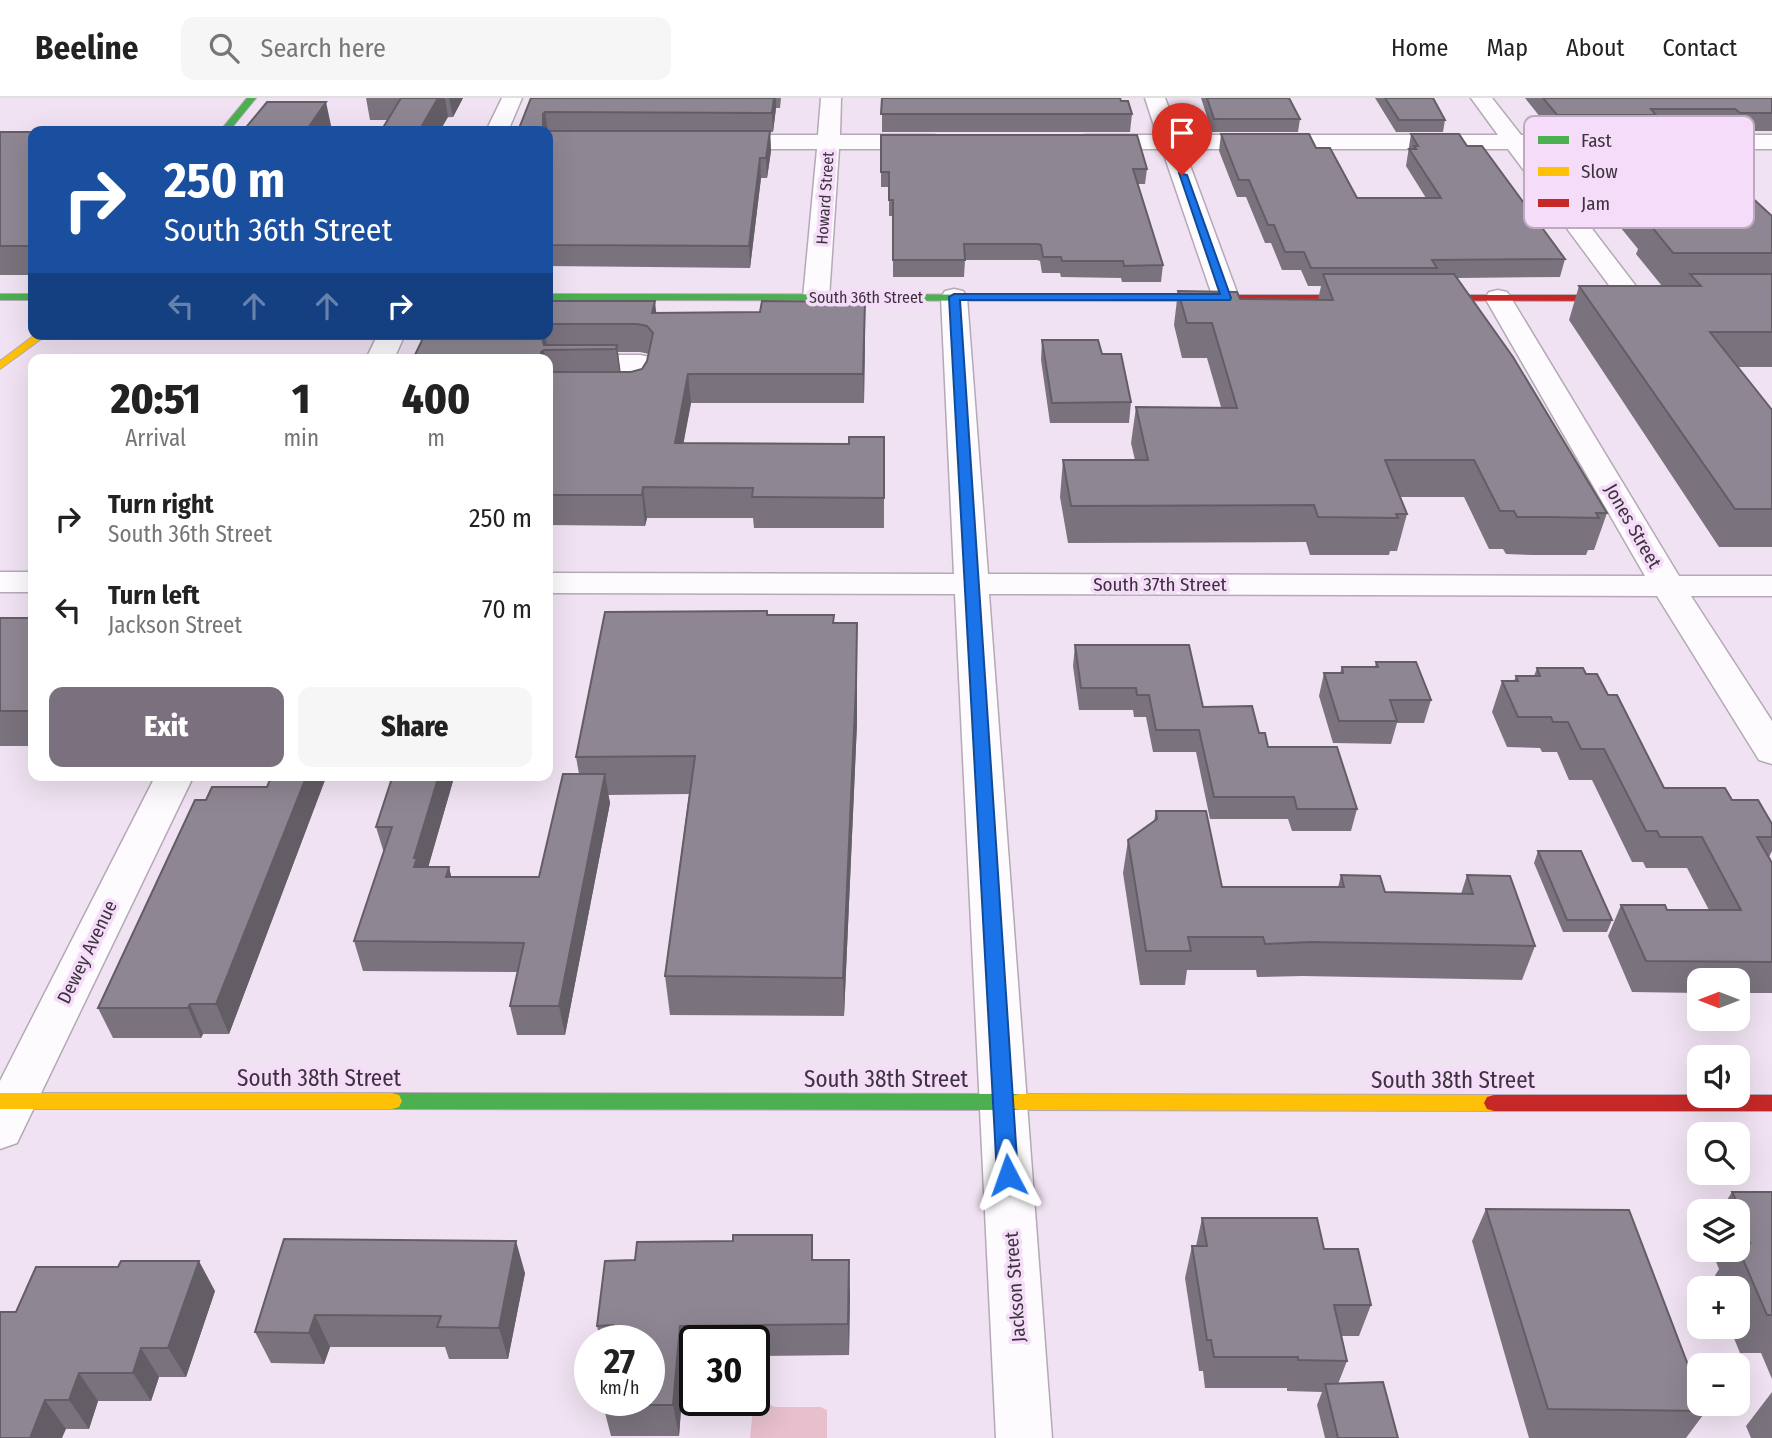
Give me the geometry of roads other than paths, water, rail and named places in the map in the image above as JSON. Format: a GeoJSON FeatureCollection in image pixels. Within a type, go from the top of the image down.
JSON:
{"type":"FeatureCollection","features":[{"type":"Feature","properties":{"kind":"street"},"geometry":{"type":"LineString","coordinates":[[228,126],[251,98]]}},
{"type":"Feature","properties":{"kind":"street"},"geometry":{"type":"LineString","coordinates":[[499,126],[512,98]]}},
{"type":"Feature","properties":{"kind":"street","name":"Howard Street"},"geometry":{"type":"LineString","coordinates":[[816,298],[831,98]]}},
{"type":"Feature","properties":{"kind":"street"},"geometry":{"type":"LineString","coordinates":[[1155,98],[1226,298]]}},
{"type":"Feature","properties":{"kind":"street"},"geometry":{"type":"LineString","coordinates":[[1481,98],[1524,155]]}},
{"type":"Feature","properties":{"kind":"street"},"geometry":{"type":"LineString","coordinates":[[697,142],[959,142]]}},
{"type":"Feature","properties":{"kind":"street"},"geometry":{"type":"LineString","coordinates":[[1065,142],[1524,142]]}},
{"type":"Feature","properties":{"kind":"street"},"geometry":{"type":"LineString","coordinates":[[1754,142],[1772,142]]}},
{"type":"Feature","properties":{"kind":"street"},"geometry":{"type":"LineString","coordinates":[[1582,228],[1638,298]]}},
{"type":"Feature","properties":{"kind":"street"},"geometry":{"type":"LineString","coordinates":[[0,297],[28,297]]}},
{"type":"Feature","properties":{"kind":"street","name":"South 36th Street"},"geometry":{"type":"LineString","coordinates":[[553,297],[1638,298]]}},
{"type":"Feature","properties":{"kind":"street","name":"Jackson Street"},"geometry":{"type":"LineString","coordinates":[[954,297],[1024,1438]]}},
{"type":"Feature","properties":{"kind":"street","name":"Jones Street"},"geometry":{"type":"LineString","coordinates":[[1498,298],[1668,586],[1772,751]]}},
{"type":"Feature","properties":{"kind":"street"},"geometry":{"type":"LineString","coordinates":[[0,366],[35,340]]}},
{"type":"Feature","properties":{"kind":"street"},"geometry":{"type":"LineString","coordinates":[[553,363],[640,363],[634,388],[553,388]]}},
{"type":"Feature","properties":{"kind":"street"},"geometry":{"type":"LineString","coordinates":[[0,582],[28,582]]}},
{"type":"Feature","properties":{"kind":"street","name":"South 37th Street"},"geometry":{"type":"LineString","coordinates":[[553,583],[1772,586]]}},
{"type":"Feature","properties":{"kind":"street","name":"Dewey Avenue"},"geometry":{"type":"LineString","coordinates":[[5,1110],[172,781]]}},
{"type":"Feature","properties":{"kind":"street","name":"South 38th Street"},"geometry":{"type":"LineString","coordinates":[[5,1110],[1003,1102],[1772,1103]]}}]}
